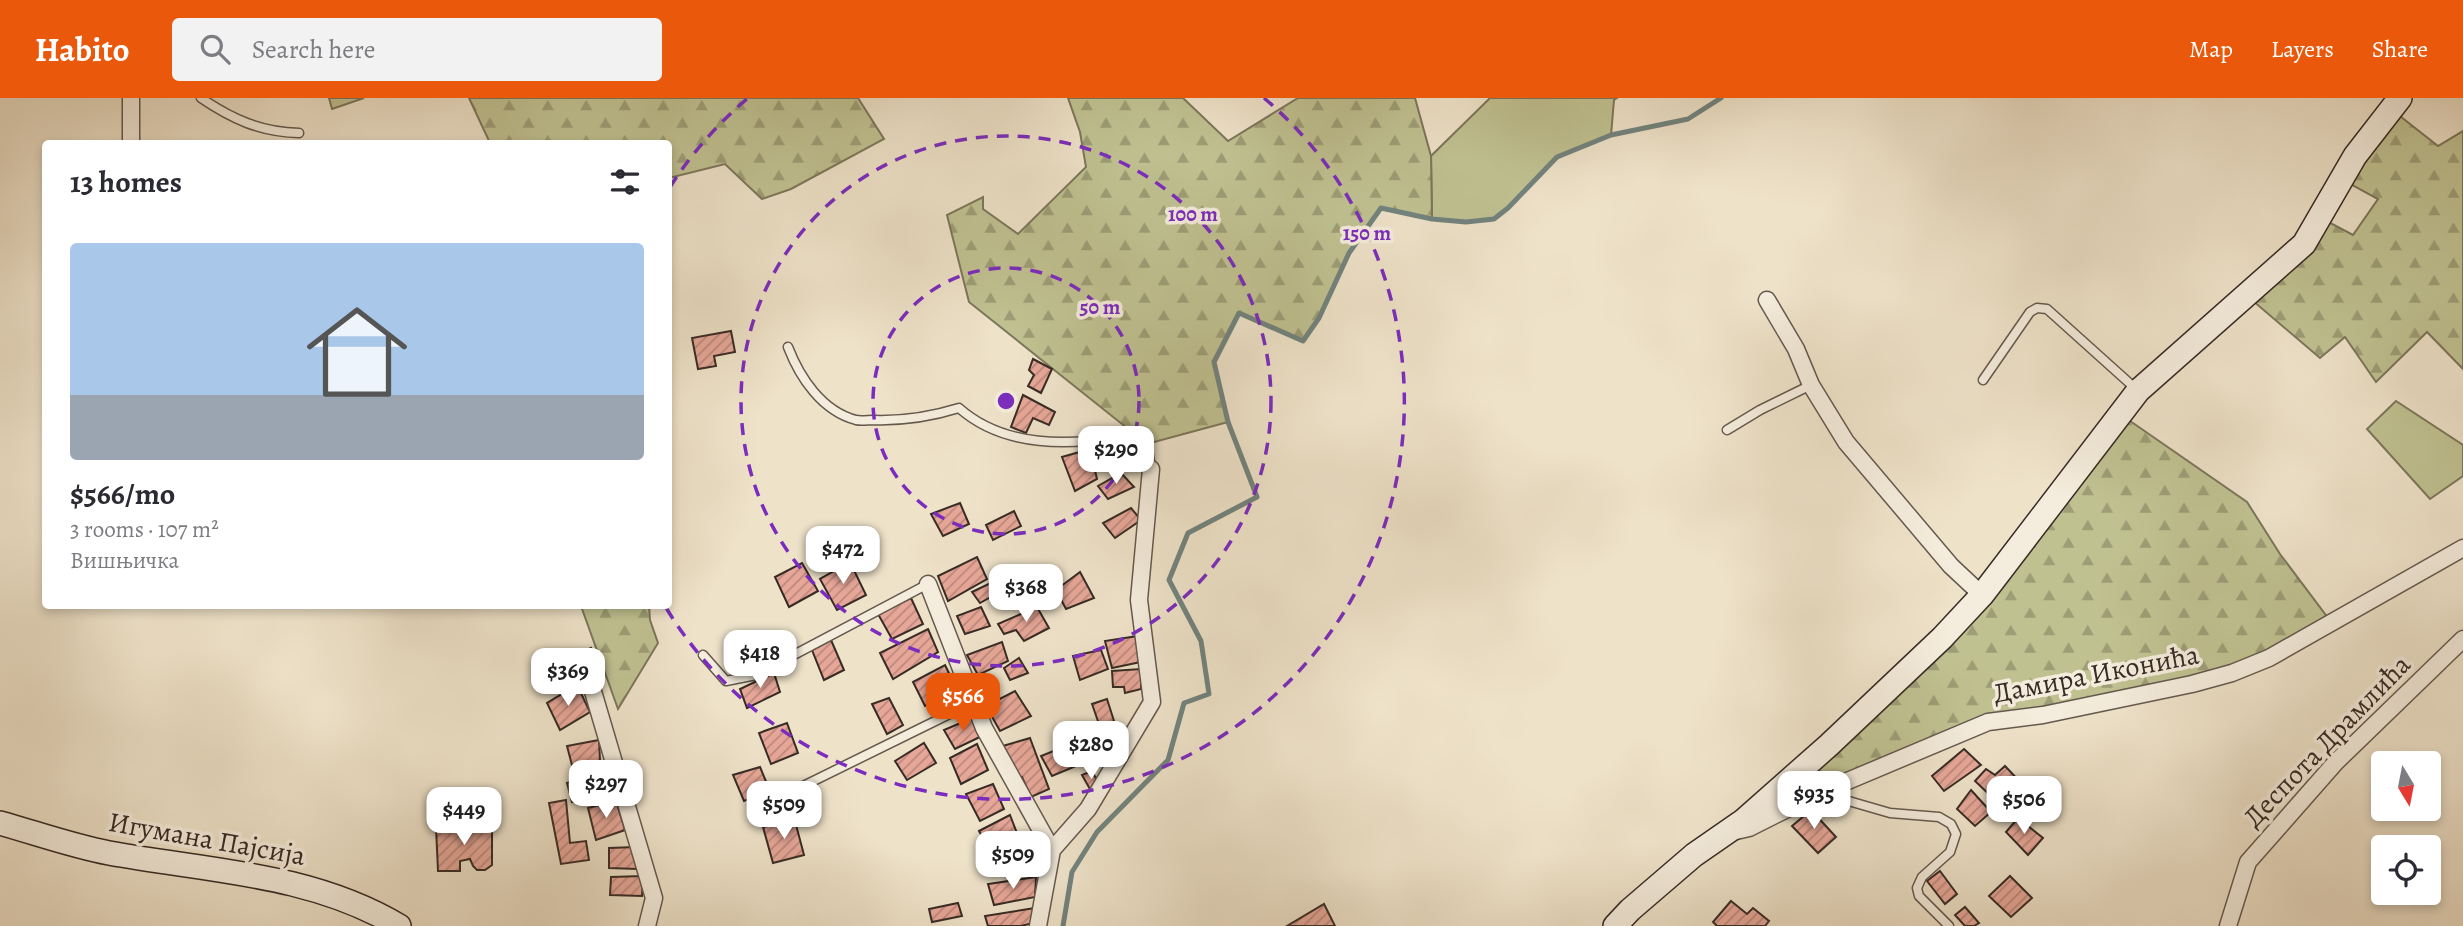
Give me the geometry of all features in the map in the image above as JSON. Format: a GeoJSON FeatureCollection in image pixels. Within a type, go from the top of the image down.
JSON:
{"type":"FeatureCollection","features":[{"type":"Feature","properties":{"kind":"street"},"geometry":{"type":"LineString","coordinates":[[131,98],[131,140]]}},
{"type":"Feature","properties":{"kind":"street"},"geometry":{"type":"LineString","coordinates":[[1615,926],[1694,855],[1730,832],[1942,638],[1982,595],[2138,391],[2304,244],[2354,156],[2400,98]]}},
{"type":"Feature","properties":{"kind":"street"},"geometry":{"type":"LineString","coordinates":[[1767,300],[1796,349],[1811,385],[1846,442],[1951,566],[1982,595]]}},
{"type":"Feature","properties":{"kind":"street"},"geometry":{"type":"LineString","coordinates":[[1038,926],[1052,850],[1088,809],[1152,702],[1139,600],[1151,469]]}},
{"type":"Feature","properties":{"kind":"street","name":"Дамира Иконића"},"geometry":{"type":"LineString","coordinates":[[1730,832],[1749,828],[1819,793],[1989,722],[2043,715],[2232,673],[2269,658],[2463,548]]}},
{"type":"Feature","properties":{"kind":"street"},"geometry":{"type":"LineString","coordinates":[[928,584],[984,728],[1052,850]]}},
{"type":"Feature","properties":{"kind":"street","name":"Деспота Драмлића"},"geometry":{"type":"LineString","coordinates":[[2228,926],[2248,862],[2336,762],[2463,639]]}},
{"type":"Feature","properties":{"kind":"street"},"geometry":{"type":"LineString","coordinates":[[592,688],[654,898],[648,926]]}},
{"type":"Feature","properties":{"kind":"street","name":"Игумана Пајсија"},"geometry":{"type":"LineString","coordinates":[[0,823],[106,853],[281,879],[323,891],[384,917],[398,926]]}},
{"type":"Feature","properties":{"kind":"lane"},"geometry":{"type":"LineString","coordinates":[[201,98],[230,117],[255,127],[299,133]]}},
{"type":"Feature","properties":{"kind":"lane"},"geometry":{"type":"LineString","coordinates":[[1983,380],[2030,312],[2043,308],[2138,391]]}},
{"type":"Feature","properties":{"kind":"lane"},"geometry":{"type":"LineString","coordinates":[[788,347],[808,384],[826,405],[856,420],[908,420],[958,408],[969,417],[1006,436],[1050,443],[1128,437],[1147,444],[1151,469]]}},
{"type":"Feature","properties":{"kind":"lane"},"geometry":{"type":"LineString","coordinates":[[1727,430],[1811,385]]}},
{"type":"Feature","properties":{"kind":"lane"},"geometry":{"type":"LineString","coordinates":[[703,655],[726,681],[756,675],[928,584]]}},
{"type":"Feature","properties":{"kind":"lane"},"geometry":{"type":"LineString","coordinates":[[791,792],[974,702]]}},
{"type":"Feature","properties":{"kind":"lane"},"geometry":{"type":"LineString","coordinates":[[1819,793],[1890,813],[1939,817],[1951,824],[1956,834],[1950,852],[1922,877],[1917,888],[1919,896],[1950,926]]}},
{"type":"Feature","properties":{"kind":"green space"},"geometry":{"type":"Polygon","coordinates":[[[329,98],[364,98],[332,109],[329,98]]]}},
{"type":"Feature","properties":{"kind":"green space"},"geometry":{"type":"Polygon","coordinates":[[[469,98],[858,98],[884,139],[791,189],[762,199],[725,164],[672,177],[672,140],[489,140],[469,98]]]}},
{"type":"Feature","properties":{"kind":"green space"},"geometry":{"type":"Polygon","coordinates":[[[1068,98],[1183,98],[1228,141],[1298,98],[1415,98],[1431,156],[1432,219],[1381,208],[1349,253],[1319,318],[1303,341],[1239,314],[1214,362],[1228,422],[1147,444],[969,302],[947,215],[983,197],[983,209],[1018,234],[1086,167],[1080,132],[1068,98]]]}},
{"type":"Feature","properties":{"kind":"green space"},"geometry":{"type":"Polygon","coordinates":[[[1490,98],[1617,98],[1614,100],[1611,135],[1557,157],[1494,219],[1466,222],[1432,219],[1431,156],[1490,98]]]}},
{"type":"Feature","properties":{"kind":"green space"},"geometry":{"type":"Polygon","coordinates":[[[2391,109],[2438,146],[2463,131],[2463,369],[2427,332],[2376,382],[2345,337],[2320,358],[2246,295],[2319,217],[2353,235],[2378,199],[2341,179],[2391,109]]]}},
{"type":"Feature","properties":{"kind":"green space"},"geometry":{"type":"Polygon","coordinates":[[[2396,401],[2463,445],[2463,476],[2430,499],[2367,429],[2396,401]]]}},
{"type":"Feature","properties":{"kind":"green space"},"geometry":{"type":"Polygon","coordinates":[[[2120,414],[2247,502],[2280,554],[2331,622],[2232,673],[1988,722],[1749,828],[1982,595],[2120,414]]]}},
{"type":"Feature","properties":{"kind":"green space"},"geometry":{"type":"Polygon","coordinates":[[[582,609],[649,609],[658,643],[618,709],[582,609]]]}},
{"type":"Feature","properties":{"kind":"building"},"geometry":{"type":"Polygon","coordinates":[[[731,331],[735,352],[714,356],[716,366],[698,369],[692,338],[731,331]]]}},
{"type":"Feature","properties":{"kind":"building"},"geometry":{"type":"Polygon","coordinates":[[[1033,359],[1052,369],[1041,393],[1028,386],[1034,375],[1029,370],[1033,359]]]}},
{"type":"Feature","properties":{"kind":"building"},"geometry":{"type":"Polygon","coordinates":[[[1023,395],[1055,412],[1049,425],[1033,418],[1026,433],[1011,427],[1023,395]]]}},
{"type":"Feature","properties":{"kind":"building"},"geometry":{"type":"Polygon","coordinates":[[[1090,449],[1097,479],[1075,491],[1062,457],[1090,449]]]}},
{"type":"Feature","properties":{"kind":"building"},"geometry":{"type":"Polygon","coordinates":[[[1121,473],[1134,487],[1108,499],[1098,486],[1121,473]]]}},
{"type":"Feature","properties":{"kind":"building"},"geometry":{"type":"Polygon","coordinates":[[[960,503],[969,524],[943,536],[931,514],[960,503]]]}},
{"type":"Feature","properties":{"kind":"building"},"geometry":{"type":"Polygon","coordinates":[[[1131,508],[1141,520],[1115,538],[1103,523],[1131,508]]]}},
{"type":"Feature","properties":{"kind":"building"},"geometry":{"type":"Polygon","coordinates":[[[1014,511],[1021,526],[993,540],[986,525],[1014,511]]]}},
{"type":"Feature","properties":{"kind":"building"},"geometry":{"type":"Polygon","coordinates":[[[977,557],[987,579],[948,601],[938,576],[977,557]]]}},
{"type":"Feature","properties":{"kind":"building"},"geometry":{"type":"Polygon","coordinates":[[[850,562],[866,595],[837,610],[820,579],[850,562]]]}},
{"type":"Feature","properties":{"kind":"building"},"geometry":{"type":"Polygon","coordinates":[[[802,563],[818,591],[789,607],[775,577],[802,563]]]}},
{"type":"Feature","properties":{"kind":"building"},"geometry":{"type":"Polygon","coordinates":[[[1080,572],[1094,598],[1066,609],[1056,590],[1080,572]]]}},
{"type":"Feature","properties":{"kind":"building"},"geometry":{"type":"Polygon","coordinates":[[[999,579],[1005,589],[980,603],[972,592],[999,579]]]}},
{"type":"Feature","properties":{"kind":"building"},"geometry":{"type":"Polygon","coordinates":[[[911,598],[923,624],[892,639],[878,614],[911,598]]]}},
{"type":"Feature","properties":{"kind":"building"},"geometry":{"type":"Polygon","coordinates":[[[981,607],[990,626],[965,634],[957,616],[981,607]]]}},
{"type":"Feature","properties":{"kind":"building"},"geometry":{"type":"Polygon","coordinates":[[[1037,607],[1049,628],[1024,641],[1016,630],[1004,634],[998,624],[1037,607]]]}},
{"type":"Feature","properties":{"kind":"building"},"geometry":{"type":"Polygon","coordinates":[[[928,629],[938,652],[893,679],[880,653],[928,629]]]}},
{"type":"Feature","properties":{"kind":"building"},"geometry":{"type":"Polygon","coordinates":[[[1138,636],[1141,662],[1112,668],[1105,641],[1138,636]]]}},
{"type":"Feature","properties":{"kind":"building"},"geometry":{"type":"Polygon","coordinates":[[[831,640],[844,670],[824,680],[812,650],[831,640]]]}},
{"type":"Feature","properties":{"kind":"building"},"geometry":{"type":"Polygon","coordinates":[[[1002,642],[1008,661],[978,675],[967,655],[1002,642]]]}},
{"type":"Feature","properties":{"kind":"building"},"geometry":{"type":"Polygon","coordinates":[[[591,648],[596,663],[578,676],[569,659],[591,648]]]}},
{"type":"Feature","properties":{"kind":"building"},"geometry":{"type":"Polygon","coordinates":[[[1101,650],[1108,669],[1080,680],[1073,656],[1101,650]]]}},
{"type":"Feature","properties":{"kind":"building"},"geometry":{"type":"Polygon","coordinates":[[[1019,658],[1028,673],[1010,680],[1004,668],[1019,658]]]}},
{"type":"Feature","properties":{"kind":"building"},"geometry":{"type":"Polygon","coordinates":[[[945,665],[957,690],[925,706],[913,682],[945,665]]]}},
{"type":"Feature","properties":{"kind":"building"},"geometry":{"type":"Polygon","coordinates":[[[1141,669],[1141,689],[1125,693],[1124,687],[1113,687],[1112,671],[1141,669]]]}},
{"type":"Feature","properties":{"kind":"building"},"geometry":{"type":"Polygon","coordinates":[[[774,673],[780,692],[747,708],[740,689],[774,673]]]}},
{"type":"Feature","properties":{"kind":"building"},"geometry":{"type":"Polygon","coordinates":[[[577,685],[590,712],[560,730],[547,703],[577,685]]]}},
{"type":"Feature","properties":{"kind":"building"},"geometry":{"type":"Polygon","coordinates":[[[1015,691],[1031,716],[1000,731],[986,706],[1015,691]]]}},
{"type":"Feature","properties":{"kind":"building"},"geometry":{"type":"Polygon","coordinates":[[[889,698],[903,725],[887,734],[872,704],[889,698]]]}},
{"type":"Feature","properties":{"kind":"building"},"geometry":{"type":"Polygon","coordinates":[[[1107,699],[1114,721],[1100,727],[1092,704],[1107,699]]]}},
{"type":"Feature","properties":{"kind":"building"},"geometry":{"type":"Polygon","coordinates":[[[972,718],[982,736],[955,749],[944,730],[972,718]]]}},
{"type":"Feature","properties":{"kind":"building"},"geometry":{"type":"Polygon","coordinates":[[[787,723],[798,753],[771,764],[759,733],[787,723]]]}},
{"type":"Feature","properties":{"kind":"building"},"geometry":{"type":"Polygon","coordinates":[[[1096,725],[1106,751],[1096,757],[1091,752],[1083,754],[1074,733],[1096,725]]]}},
{"type":"Feature","properties":{"kind":"building"},"geometry":{"type":"Polygon","coordinates":[[[1030,738],[1049,789],[1031,797],[1022,777],[1017,779],[1003,746],[1030,738]]]}},
{"type":"Feature","properties":{"kind":"building"},"geometry":{"type":"Polygon","coordinates":[[[599,740],[600,761],[573,769],[567,746],[599,740]]]}},
{"type":"Feature","properties":{"kind":"building"},"geometry":{"type":"Polygon","coordinates":[[[924,743],[936,763],[907,780],[895,761],[924,743]]]}},
{"type":"Feature","properties":{"kind":"building"},"geometry":{"type":"Polygon","coordinates":[[[977,744],[988,770],[961,784],[950,758],[977,744]]]}},
{"type":"Feature","properties":{"kind":"building"},"geometry":{"type":"Polygon","coordinates":[[[1066,746],[1076,766],[1052,776],[1041,756],[1066,746]]]}},
{"type":"Feature","properties":{"kind":"building"},"geometry":{"type":"Polygon","coordinates":[[[1964,749],[1981,765],[1944,791],[1932,776],[1964,749]]]}},
{"type":"Feature","properties":{"kind":"building"},"geometry":{"type":"Polygon","coordinates":[[[2005,766],[2022,784],[1998,803],[1975,781],[1986,769],[1995,775],[2005,766]]]}},
{"type":"Feature","properties":{"kind":"building"},"geometry":{"type":"Polygon","coordinates":[[[760,767],[770,791],[744,801],[733,775],[760,767]]]}},
{"type":"Feature","properties":{"kind":"building"},"geometry":{"type":"Polygon","coordinates":[[[605,771],[611,792],[572,802],[567,783],[605,771]]]}},
{"type":"Feature","properties":{"kind":"building"},"geometry":{"type":"Polygon","coordinates":[[[1092,771],[1100,786],[1091,791],[1082,775],[1092,771]]]}},
{"type":"Feature","properties":{"kind":"building"},"geometry":{"type":"Polygon","coordinates":[[[993,784],[1004,809],[980,821],[966,794],[993,784]]]}},
{"type":"Feature","properties":{"kind":"building"},"geometry":{"type":"Polygon","coordinates":[[[1971,790],[1991,812],[1975,826],[1957,809],[1971,790]]]}},
{"type":"Feature","properties":{"kind":"building"},"geometry":{"type":"Polygon","coordinates":[[[566,800],[570,843],[586,841],[589,860],[561,864],[549,803],[566,800]]]}},
{"type":"Feature","properties":{"kind":"building"},"geometry":{"type":"Polygon","coordinates":[[[616,801],[625,830],[596,840],[588,808],[616,801]]]}},
{"type":"Feature","properties":{"kind":"building"},"geometry":{"type":"Polygon","coordinates":[[[1811,810],[1836,837],[1818,853],[1792,826],[1811,810]]]}},
{"type":"Feature","properties":{"kind":"building"},"geometry":{"type":"Polygon","coordinates":[[[1010,815],[1023,849],[997,863],[979,831],[1010,815]]]}},
{"type":"Feature","properties":{"kind":"building"},"geometry":{"type":"Polygon","coordinates":[[[2018,818],[2043,838],[2028,855],[2006,832],[2018,818]]]}},
{"type":"Feature","properties":{"kind":"building"},"geometry":{"type":"Polygon","coordinates":[[[795,821],[804,855],[773,863],[763,827],[795,821]]]}},
{"type":"Feature","properties":{"kind":"building"},"geometry":{"type":"Polygon","coordinates":[[[492,826],[492,865],[485,870],[477,870],[470,859],[460,861],[460,871],[438,871],[436,827],[492,826]]]}},
{"type":"Feature","properties":{"kind":"building"},"geometry":{"type":"Polygon","coordinates":[[[635,847],[637,869],[609,868],[609,848],[635,847]]]}},
{"type":"Feature","properties":{"kind":"building"},"geometry":{"type":"Polygon","coordinates":[[[1035,851],[1036,866],[1015,872],[1007,860],[1035,851]]]}},
{"type":"Feature","properties":{"kind":"building"},"geometry":{"type":"Polygon","coordinates":[[[1940,871],[1957,894],[1945,904],[1927,881],[1940,871]]]}},
{"type":"Feature","properties":{"kind":"building"},"geometry":{"type":"Polygon","coordinates":[[[643,876],[642,896],[610,895],[611,877],[643,876]]]}},
{"type":"Feature","properties":{"kind":"building"},"geometry":{"type":"Polygon","coordinates":[[[2010,876],[2032,898],[2011,917],[1989,896],[2010,876]]]}},
{"type":"Feature","properties":{"kind":"building"},"geometry":{"type":"Polygon","coordinates":[[[1036,877],[1035,897],[994,905],[988,884],[1036,877]]]}},
{"type":"Feature","properties":{"kind":"building"},"geometry":{"type":"Polygon","coordinates":[[[1731,901],[1747,914],[1753,908],[1769,921],[1765,926],[1717,926],[1713,922],[1731,901]]]}},
{"type":"Feature","properties":{"kind":"building"},"geometry":{"type":"Polygon","coordinates":[[[958,903],[962,916],[932,922],[929,909],[958,903]]]}},
{"type":"Feature","properties":{"kind":"building"},"geometry":{"type":"Polygon","coordinates":[[[1324,904],[1335,926],[1287,926],[1324,904]]]}},
{"type":"Feature","properties":{"kind":"building"},"geometry":{"type":"Polygon","coordinates":[[[1965,907],[1979,923],[1965,926],[1955,915],[1965,907]]]}},
{"type":"Feature","properties":{"kind":"building"},"geometry":{"type":"Polygon","coordinates":[[[1035,908],[1033,923],[1021,926],[988,926],[985,916],[1035,908]]]}},
{"type":"Feature","properties":{"kind":"waterway"},"geometry":{"type":"LineString","coordinates":[[1063,926],[1072,872],[1097,832],[1168,760],[1184,703],[1209,694],[1201,641],[1169,580],[1188,533],[1257,497],[1228,422],[1214,362],[1239,313],[1303,341],[1319,318],[1349,253],[1381,208],[1432,219],[1466,222],[1494,219],[1557,157],[1611,135],[1688,119],[1721,98]]}}]}
